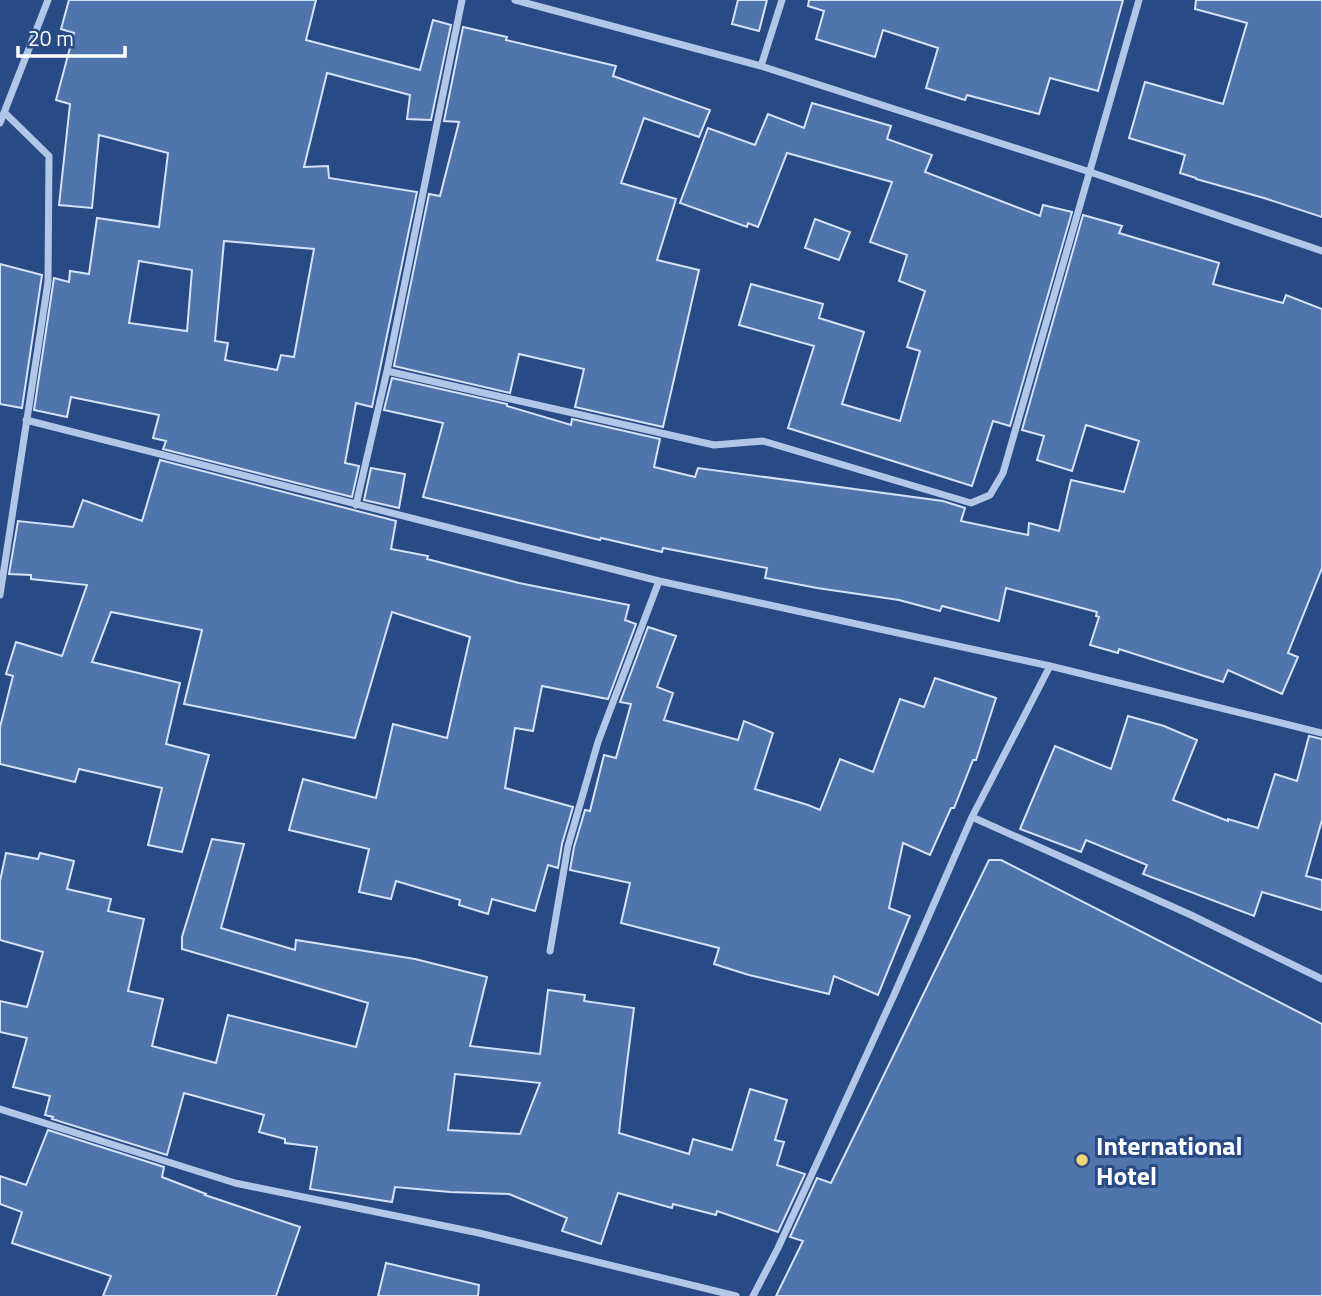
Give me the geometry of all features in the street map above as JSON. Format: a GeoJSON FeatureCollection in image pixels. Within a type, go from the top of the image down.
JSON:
{"type":"FeatureCollection","features":[{"type":"Feature","properties":{"kind":"street"},"geometry":{"type":"LineString","coordinates":[[0,123],[48,0]]}},
{"type":"Feature","properties":{"kind":"street"},"geometry":{"type":"LineString","coordinates":[[356,505],[387,371],[462,0]]}},
{"type":"Feature","properties":{"kind":"street"},"geometry":{"type":"LineString","coordinates":[[515,0],[761,66],[1090,172],[1322,251]]}},
{"type":"Feature","properties":{"kind":"street"},"geometry":{"type":"LineString","coordinates":[[761,66],[782,0]]}},
{"type":"Feature","properties":{"kind":"street"},"geometry":{"type":"LineString","coordinates":[[387,371],[714,445],[762,441],[971,503],[990,495],[1003,472],[1139,0]]}},
{"type":"Feature","properties":{"kind":"street"},"geometry":{"type":"LineString","coordinates":[[0,595],[48,282],[49,156],[5,113]]}},
{"type":"Feature","properties":{"kind":"street"},"geometry":{"type":"LineString","coordinates":[[26,420],[659,581],[1050,666],[1322,733]]}},
{"type":"Feature","properties":{"kind":"street"},"geometry":{"type":"LineString","coordinates":[[550,951],[568,846],[598,742],[659,581]]}},
{"type":"Feature","properties":{"kind":"street"},"geometry":{"type":"LineString","coordinates":[[752,1296],[778,1248],[883,1020],[972,817],[1050,666]]}},
{"type":"Feature","properties":{"kind":"street"},"geometry":{"type":"LineString","coordinates":[[972,817],[1191,915],[1322,979]]}},
{"type":"Feature","properties":{"kind":"street"},"geometry":{"type":"LineString","coordinates":[[0,1109],[235,1183],[479,1233],[737,1296]]}},
{"type":"Feature","properties":{"kind":"building"},"geometry":{"type":"Polygon","coordinates":[[[69,0],[316,0],[306,40],[420,70],[433,20],[451,25],[431,120],[407,119],[410,95],[327,73],[304,167],[328,166],[329,178],[417,192],[372,407],[356,403],[345,463],[359,466],[352,497],[163,449],[166,441],[153,438],[159,415],[71,397],[67,417],[34,410],[54,278],[69,282],[70,271],[89,274],[97,218],[159,227],[168,153],[99,135],[92,208],[59,205],[70,104],[56,100],[74,33],[61,29],[69,0]],[[224,241],[215,341],[228,343],[225,360],[277,370],[281,355],[294,357],[314,249],[224,241]],[[139,261],[129,323],[187,331],[192,270],[139,261]]]}},
{"type":"Feature","properties":{"kind":"building"},"geometry":{"type":"Polygon","coordinates":[[[738,0],[767,0],[759,31],[732,24],[738,0]]]}},
{"type":"Feature","properties":{"kind":"building"},"geometry":{"type":"Polygon","coordinates":[[[809,0],[1123,0],[1098,91],[1050,78],[1039,114],[967,95],[965,100],[926,88],[938,48],[883,30],[875,57],[816,39],[824,11],[808,6],[809,0]]]}},
{"type":"Feature","properties":{"kind":"building"},"geometry":{"type":"Polygon","coordinates":[[[1196,0],[1322,0],[1322,217],[1180,173],[1185,155],[1129,138],[1145,82],[1223,104],[1247,23],[1195,9],[1196,0]]]}},
{"type":"Feature","properties":{"kind":"building"},"geometry":{"type":"Polygon","coordinates":[[[463,27],[616,66],[613,76],[710,110],[699,137],[644,118],[621,183],[676,199],[657,260],[699,270],[663,427],[575,407],[584,369],[519,354],[510,393],[394,366],[429,194],[440,196],[459,122],[444,121],[463,27]]]}},
{"type":"Feature","properties":{"kind":"building"},"geometry":{"type":"Polygon","coordinates":[[[812,103],[891,126],[887,139],[932,155],[925,172],[1040,216],[1043,205],[1072,212],[1010,426],[993,421],[972,486],[788,428],[814,346],[739,325],[751,284],[823,304],[819,318],[864,332],[842,404],[900,421],[920,351],[907,347],[925,291],[899,281],[907,255],[870,242],[892,182],[787,153],[758,227],[748,223],[747,227],[680,203],[708,128],[755,145],[768,114],[804,128],[812,103]]]}},
{"type":"Feature","properties":{"kind":"building"},"geometry":{"type":"Polygon","coordinates":[[[1083,215],[1122,226],[1119,233],[1219,263],[1213,284],[1283,303],[1286,295],[1322,309],[1322,568],[1288,653],[1298,657],[1282,694],[1228,670],[1223,682],[1119,649],[1118,653],[1090,645],[1099,617],[1096,616],[1097,612],[1006,588],[999,621],[942,606],[940,611],[899,600],[765,578],[767,568],[663,548],[662,552],[601,538],[600,540],[423,497],[443,423],[384,410],[392,378],[507,404],[571,425],[572,419],[660,439],[654,467],[695,477],[698,468],[943,501],[965,508],[961,521],[1028,535],[1029,523],[1059,531],[1071,480],[1124,492],[1139,441],[1086,425],[1072,471],[1037,460],[1044,436],[1022,430],[1083,215]]]}},
{"type":"Feature","properties":{"kind":"building"},"geometry":{"type":"Polygon","coordinates":[[[815,219],[850,232],[839,260],[805,248],[815,219]]]}},
{"type":"Feature","properties":{"kind":"building"},"geometry":{"type":"Polygon","coordinates":[[[0,264],[42,275],[22,408],[0,404],[0,264]]]}},
{"type":"Feature","properties":{"kind":"building"},"geometry":{"type":"Polygon","coordinates":[[[160,460],[396,521],[391,549],[428,556],[427,559],[519,583],[629,605],[625,620],[636,624],[608,699],[542,686],[533,731],[515,728],[505,788],[573,807],[558,868],[548,865],[535,911],[492,899],[488,914],[459,905],[460,900],[396,881],[391,899],[359,892],[369,849],[289,830],[303,779],[376,798],[393,724],[447,738],[470,637],[392,612],[355,738],[184,704],[202,630],[111,612],[92,662],[180,683],[166,744],[209,755],[182,852],[148,845],[162,788],[79,769],[75,782],[0,764],[0,727],[13,676],[6,674],[16,642],[62,656],[87,585],[9,574],[18,521],[73,527],[83,500],[142,521],[160,460]]]}},
{"type":"Feature","properties":{"kind":"building"},"geometry":{"type":"Polygon","coordinates":[[[371,468],[405,474],[399,508],[364,500],[371,468]]]}},
{"type":"Feature","properties":{"kind":"building"},"geometry":{"type":"Polygon","coordinates":[[[648,627],[676,636],[657,687],[673,693],[664,720],[738,740],[744,721],[773,733],[755,789],[820,810],[840,759],[873,772],[900,699],[924,707],[935,678],[996,698],[976,760],[973,760],[954,808],[951,808],[930,855],[903,843],[889,908],[910,916],[878,995],[834,976],[829,994],[714,964],[719,948],[621,923],[630,883],[570,870],[574,847],[585,810],[590,811],[604,755],[616,758],[631,704],[620,702],[648,627]]]}},
{"type":"Feature","properties":{"kind":"building"},"geometry":{"type":"Polygon","coordinates":[[[1128,716],[1164,726],[1197,740],[1173,800],[1228,821],[1258,828],[1275,774],[1297,781],[1309,736],[1322,739],[1322,820],[1306,876],[1322,880],[1322,910],[1262,892],[1254,916],[1143,874],[1147,865],[1086,840],[1081,852],[1020,829],[1055,746],[1111,769],[1128,716]]]}},
{"type":"Feature","properties":{"kind":"building"},"geometry":{"type":"Polygon","coordinates":[[[212,839],[244,844],[221,928],[295,950],[296,940],[415,959],[487,977],[470,1046],[540,1054],[548,990],[585,995],[584,1001],[634,1008],[619,1133],[689,1154],[693,1139],[732,1150],[750,1089],[787,1100],[775,1140],[784,1142],[777,1165],[805,1174],[778,1232],[717,1211],[716,1215],[673,1204],[672,1208],[618,1193],[601,1244],[562,1231],[567,1218],[509,1194],[395,1187],[392,1202],[310,1189],[317,1147],[285,1143],[285,1139],[259,1132],[264,1115],[184,1093],[167,1155],[52,1119],[53,1117],[45,1115],[50,1096],[13,1087],[27,1038],[0,1032],[0,1001],[27,1007],[43,952],[0,940],[0,881],[6,853],[38,859],[40,853],[74,861],[67,889],[111,899],[108,911],[144,919],[128,991],[163,999],[152,1046],[216,1063],[228,1015],[356,1047],[368,1003],[182,949],[182,937],[212,839]],[[455,1074],[448,1130],[520,1134],[540,1083],[455,1074]]]}},
{"type":"Feature","properties":{"kind":"building","name":"International Hotel"},"geometry":{"type":"Polygon","coordinates":[[[989,860],[1001,860],[1322,1024],[1322,1296],[776,1296],[803,1241],[790,1237],[817,1178],[831,1183],[989,860]]]}},
{"type":"Feature","properties":{"kind":"building"},"geometry":{"type":"Polygon","coordinates":[[[48,1130],[164,1167],[162,1177],[205,1195],[300,1227],[276,1296],[103,1296],[111,1276],[12,1243],[22,1212],[0,1204],[0,1176],[26,1185],[48,1130]]]}},
{"type":"Feature","properties":{"kind":"building"},"geometry":{"type":"Polygon","coordinates":[[[386,1263],[479,1285],[478,1296],[378,1296],[386,1263]]]}},
{"type":"Feature","properties":{"kind":"place","name":"International Hotel"},"geometry":{"type":"Point","coordinates":[1082,1160]}}]}
